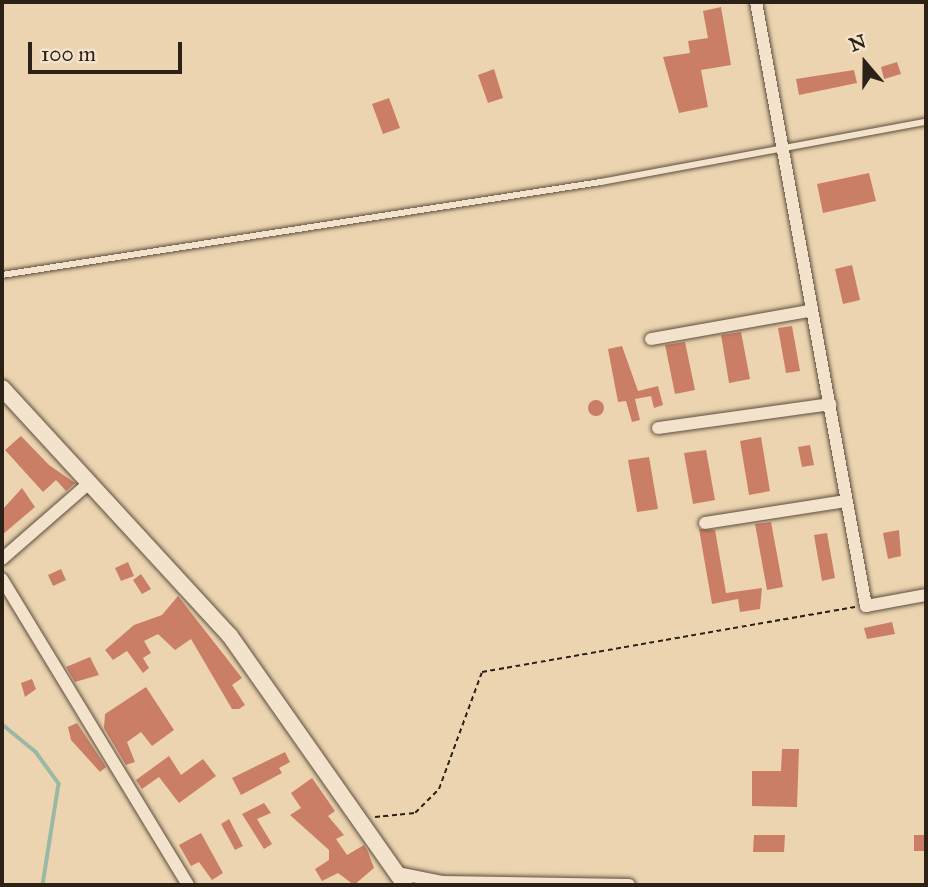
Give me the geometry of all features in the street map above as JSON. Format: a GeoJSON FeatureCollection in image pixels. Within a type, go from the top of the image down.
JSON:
{"type":"FeatureCollection","features":[{"type":"Feature","properties":{"kind":"main road"},"geometry":{"type":"LineString","coordinates":[[2,388],[230,636],[401,879]]}},
{"type":"Feature","properties":{"kind":"street"},"geometry":{"type":"LineString","coordinates":[[756,2],[786,147],[808,311],[830,404],[866,606],[926,596]]}},
{"type":"Feature","properties":{"kind":"street"},"geometry":{"type":"LineString","coordinates":[[652,339],[808,311]]}},
{"type":"Feature","properties":{"kind":"street"},"geometry":{"type":"LineString","coordinates":[[658,428],[830,404]]}},
{"type":"Feature","properties":{"kind":"street"},"geometry":{"type":"LineString","coordinates":[[2,559],[89,483]]}},
{"type":"Feature","properties":{"kind":"street"},"geometry":{"type":"LineString","coordinates":[[705,523],[846,501]]}},
{"type":"Feature","properties":{"kind":"street"},"geometry":{"type":"LineString","coordinates":[[2,579],[188,885]]}},
{"type":"Feature","properties":{"kind":"street"},"geometry":{"type":"LineString","coordinates":[[401,879],[629,885]]}},
{"type":"Feature","properties":{"kind":"lane"},"geometry":{"type":"LineString","coordinates":[[2,275],[926,122]]}},
{"type":"Feature","properties":{"kind":"path"},"geometry":{"type":"LineString","coordinates":[[361,824],[379,815],[415,813],[439,789],[482,672],[866,606]]}},
{"type":"Feature","properties":{"kind":"building"},"geometry":{"type":"Polygon","coordinates":[[[721,7],[731,65],[701,70],[708,107],[679,113],[663,57],[690,53],[688,41],[708,38],[703,11],[721,7]]]}},
{"type":"Feature","properties":{"kind":"building"},"geometry":{"type":"Polygon","coordinates":[[[897,62],[901,74],[884,79],[881,67],[897,62]]]}},
{"type":"Feature","properties":{"kind":"building"},"geometry":{"type":"Polygon","coordinates":[[[494,69],[503,98],[488,103],[478,75],[494,69]]]}},
{"type":"Feature","properties":{"kind":"building"},"geometry":{"type":"Polygon","coordinates":[[[854,70],[857,83],[799,95],[796,79],[854,70]]]}},
{"type":"Feature","properties":{"kind":"building"},"geometry":{"type":"Polygon","coordinates":[[[389,98],[400,128],[383,134],[372,104],[389,98]]]}},
{"type":"Feature","properties":{"kind":"building"},"geometry":{"type":"Polygon","coordinates":[[[869,173],[876,201],[823,213],[817,184],[869,173]]]}},
{"type":"Feature","properties":{"kind":"building"},"geometry":{"type":"Polygon","coordinates":[[[852,265],[860,300],[843,304],[835,269],[852,265]]]}},
{"type":"Feature","properties":{"kind":"building"},"geometry":{"type":"Polygon","coordinates":[[[792,326],[800,371],[786,373],[778,328],[792,326]]]}},
{"type":"Feature","properties":{"kind":"building"},"geometry":{"type":"Polygon","coordinates":[[[741,332],[750,379],[729,383],[721,335],[741,332]]]}},
{"type":"Feature","properties":{"kind":"building"},"geometry":{"type":"Polygon","coordinates":[[[685,342],[695,390],[675,394],[665,345],[685,342]]]}},
{"type":"Feature","properties":{"kind":"building"},"geometry":{"type":"Polygon","coordinates":[[[622,346],[638,391],[658,386],[663,405],[654,408],[651,396],[635,399],[640,420],[632,422],[626,401],[618,402],[608,349],[622,346]]]}},
{"type":"Feature","properties":{"kind":"building"},"geometry":{"type":"Polygon","coordinates":[[[593,400],[599,400],[604,408],[602,414],[593,416],[588,411],[588,405],[593,400]]]}},
{"type":"Feature","properties":{"kind":"building"},"geometry":{"type":"Polygon","coordinates":[[[21,436],[49,465],[75,483],[66,491],[56,480],[43,492],[5,450],[21,436]]]}},
{"type":"Feature","properties":{"kind":"building"},"geometry":{"type":"Polygon","coordinates":[[[761,437],[770,491],[749,495],[740,441],[761,437]]]}},
{"type":"Feature","properties":{"kind":"building"},"geometry":{"type":"Polygon","coordinates":[[[810,445],[814,465],[802,467],[798,447],[810,445]]]}},
{"type":"Feature","properties":{"kind":"building"},"geometry":{"type":"Polygon","coordinates":[[[706,450],[715,500],[693,504],[684,453],[706,450]]]}},
{"type":"Feature","properties":{"kind":"building"},"geometry":{"type":"Polygon","coordinates":[[[649,457],[658,509],[637,512],[628,460],[649,457]]]}},
{"type":"Feature","properties":{"kind":"building"},"geometry":{"type":"Polygon","coordinates":[[[22,488],[35,507],[2,535],[2,510],[22,488]]]}},
{"type":"Feature","properties":{"kind":"building"},"geometry":{"type":"Polygon","coordinates":[[[771,522],[783,587],[767,590],[755,524],[771,522]]]}},
{"type":"Feature","properties":{"kind":"building"},"geometry":{"type":"Polygon","coordinates":[[[699,529],[715,530],[726,593],[762,588],[760,609],[740,612],[738,599],[712,604],[699,529]]]}},
{"type":"Feature","properties":{"kind":"building"},"geometry":{"type":"Polygon","coordinates":[[[899,530],[901,556],[888,559],[883,533],[899,530]]]}},
{"type":"Feature","properties":{"kind":"building"},"geometry":{"type":"Polygon","coordinates":[[[827,533],[835,578],[822,581],[814,535],[827,533]]]}},
{"type":"Feature","properties":{"kind":"building"},"geometry":{"type":"Polygon","coordinates":[[[128,562],[134,576],[121,581],[115,568],[128,562]]]}},
{"type":"Feature","properties":{"kind":"building"},"geometry":{"type":"Polygon","coordinates":[[[61,569],[66,580],[53,586],[48,575],[61,569]]]}},
{"type":"Feature","properties":{"kind":"building"},"geometry":{"type":"Polygon","coordinates":[[[141,574],[151,589],[142,594],[133,580],[141,574]]]}},
{"type":"Feature","properties":{"kind":"building"},"geometry":{"type":"Polygon","coordinates":[[[178,596],[242,678],[232,685],[245,705],[239,709],[232,709],[191,639],[175,650],[158,634],[144,641],[151,653],[143,658],[149,668],[143,673],[127,651],[113,660],[105,650],[134,625],[162,615],[178,596]]]}},
{"type":"Feature","properties":{"kind":"building"},"geometry":{"type":"Polygon","coordinates":[[[892,622],[895,634],[867,639],[864,628],[892,622]]]}},
{"type":"Feature","properties":{"kind":"building"},"geometry":{"type":"Polygon","coordinates":[[[90,657],[99,675],[75,682],[66,667],[90,657]]]}},
{"type":"Feature","properties":{"kind":"building"},"geometry":{"type":"Polygon","coordinates":[[[32,679],[36,689],[25,697],[21,683],[32,679]]]}},
{"type":"Feature","properties":{"kind":"building"},"geometry":{"type":"Polygon","coordinates":[[[146,687],[174,730],[152,746],[141,732],[127,742],[135,762],[126,765],[104,728],[105,714],[146,687]]]}},
{"type":"Feature","properties":{"kind":"building"},"geometry":{"type":"Polygon","coordinates":[[[77,723],[106,767],[100,772],[71,740],[68,727],[77,723]]]}},
{"type":"Feature","properties":{"kind":"building"},"geometry":{"type":"Polygon","coordinates":[[[782,749],[799,749],[797,807],[752,806],[752,771],[781,771],[782,749]]]}},
{"type":"Feature","properties":{"kind":"building"},"geometry":{"type":"Polygon","coordinates":[[[285,752],[290,762],[279,768],[282,773],[241,795],[232,778],[285,752]]]}},
{"type":"Feature","properties":{"kind":"building"},"geometry":{"type":"Polygon","coordinates":[[[169,756],[181,775],[203,759],[216,776],[179,803],[159,777],[142,789],[136,780],[169,756]]]}},
{"type":"Feature","properties":{"kind":"building"},"geometry":{"type":"Polygon","coordinates":[[[312,778],[335,811],[328,816],[344,835],[336,839],[347,855],[364,845],[368,852],[374,868],[354,885],[338,873],[322,881],[315,869],[329,860],[329,850],[290,815],[301,808],[291,793],[312,778]]]}},
{"type":"Feature","properties":{"kind":"building"},"geometry":{"type":"Polygon","coordinates":[[[264,803],[271,813],[257,819],[272,844],[264,849],[242,814],[264,803]]]}},
{"type":"Feature","properties":{"kind":"building"},"geometry":{"type":"Polygon","coordinates":[[[229,819],[243,846],[235,850],[221,824],[229,819]]]}},
{"type":"Feature","properties":{"kind":"building"},"geometry":{"type":"Polygon","coordinates":[[[201,833],[223,873],[212,880],[199,862],[191,866],[179,845],[201,833]]]}},
{"type":"Feature","properties":{"kind":"building"},"geometry":{"type":"Polygon","coordinates":[[[754,835],[785,835],[784,852],[753,852],[754,835]]]}},
{"type":"Feature","properties":{"kind":"building"},"geometry":{"type":"Polygon","coordinates":[[[914,835],[926,835],[926,851],[914,851],[914,835]]]}},
{"type":"Feature","properties":{"kind":"waterway"},"geometry":{"type":"LineString","coordinates":[[2,724],[36,752],[59,784],[43,885]]}}]}
